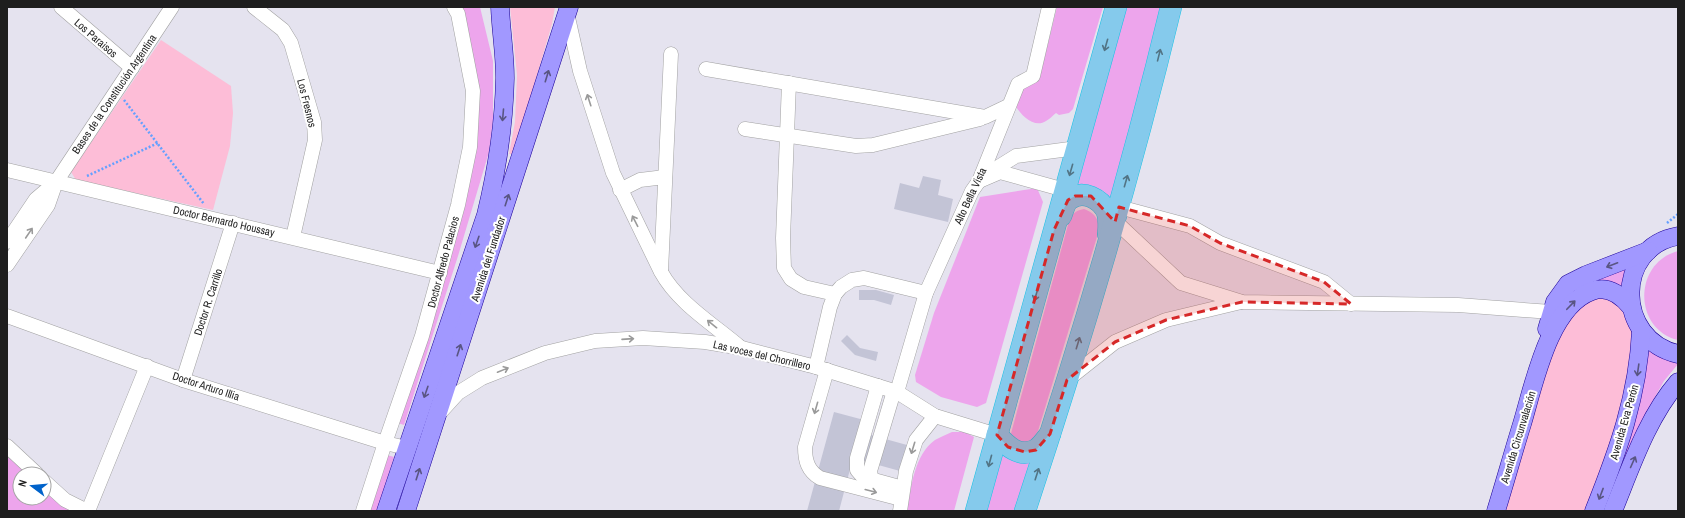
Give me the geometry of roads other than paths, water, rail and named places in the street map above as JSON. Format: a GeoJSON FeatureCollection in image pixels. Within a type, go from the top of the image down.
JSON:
{"type":"FeatureCollection","features":[{"type":"Feature","properties":{"kind":"highway"},"geometry":{"type":"LineString","coordinates":[[976,511],[1054,230],[1074,193],[1077,148],[1116,7]]}},
{"type":"Feature","properties":{"kind":"highway"},"geometry":{"type":"LineString","coordinates":[[1025,511],[1104,259],[1152,86],[1171,7]]}},
{"type":"Feature","properties":{"kind":"highway"},"geometry":{"type":"LineString","coordinates":[[1074,193],[1091,196],[1098,201],[1107,213],[1108,230],[1104,259]]}},
{"type":"Feature","properties":{"kind":"highway"},"geometry":{"type":"LineString","coordinates":[[997,435],[1008,447],[1016,451],[1025,452],[1036,450],[1050,434]]}},
{"type":"Feature","properties":{"kind":"main road"},"geometry":{"type":"LineString","coordinates":[[491,7],[505,76]]}},
{"type":"Feature","properties":{"kind":"main road"},"geometry":{"type":"LineString","coordinates":[[500,7],[505,76]]}},
{"type":"Feature","properties":{"kind":"main road","name":"Avenida del Fundador"},"geometry":{"type":"LineString","coordinates":[[406,511],[567,9]]}},
{"type":"Feature","properties":{"kind":"main road","name":"Avenida del Fundador"},"geometry":{"type":"LineString","coordinates":[[386,511],[486,215],[499,156],[505,76]]}},
{"type":"Feature","properties":{"kind":"main road"},"geometry":{"type":"LineString","coordinates":[[1673,236],[1648,251],[1640,261],[1634,272],[1630,295],[1631,307],[1641,331],[1654,344],[1662,349],[1678,354]]}},
{"type":"Feature","properties":{"kind":"main road","name":"Avenida Circunvalación"},"geometry":{"type":"LineString","coordinates":[[1496,511],[1540,363],[1551,312],[1555,302],[1568,284],[1586,275],[1648,251]]}},
{"type":"Feature","properties":{"kind":"main road","name":"Avenida Circunvalación"},"geometry":{"type":"LineString","coordinates":[[1540,363],[1560,319],[1568,308],[1586,293],[1604,289],[1612,291],[1622,297],[1631,307]]}},
{"type":"Feature","properties":{"kind":"main road","name":"Avenida Eva Perón"},"geometry":{"type":"LineString","coordinates":[[1594,511],[1628,416],[1638,372],[1641,331]]}},
{"type":"Feature","properties":{"kind":"main road","name":"Avenida Eva Perón"},"geometry":{"type":"LineString","coordinates":[[1613,511],[1648,428],[1664,400],[1678,382]]}},
{"type":"Feature","properties":{"kind":"street","name":"Los Paraisos"},"geometry":{"type":"LineString","coordinates":[[61,7],[132,68]]}},
{"type":"Feature","properties":{"kind":"street","name":"Bases de la Constitución Argentina"},"geometry":{"type":"LineString","coordinates":[[7,265],[48,205],[117,91],[172,7]]}},
{"type":"Feature","properties":{"kind":"street","name":"Los Fresnos"},"geometry":{"type":"LineString","coordinates":[[254,7],[283,30],[291,43],[314,122],[315,140],[292,237]]}},
{"type":"Feature","properties":{"kind":"street","name":"Doctor Alfredo Palacios"},"geometry":{"type":"LineString","coordinates":[[363,511],[384,443],[422,336],[458,205],[470,147],[473,91],[458,14],[454,7]]}},
{"type":"Feature","properties":{"kind":"street","name":"Alto Bella Vista"},"geometry":{"type":"LineString","coordinates":[[901,499],[870,479],[859,474],[856,465],[889,390],[926,293],[972,191],[979,181],[1018,84],[1033,76],[1049,7]]}},
{"type":"Feature","properties":{"kind":"street"},"geometry":{"type":"LineString","coordinates":[[567,9],[580,71],[613,173],[666,282],[685,302],[742,348]]}},
{"type":"Feature","properties":{"kind":"street"},"geometry":{"type":"LineString","coordinates":[[661,272],[671,54]]}},
{"type":"Feature","properties":{"kind":"street"},"geometry":{"type":"LineString","coordinates":[[706,69],[985,117]]}},
{"type":"Feature","properties":{"kind":"street"},"geometry":{"type":"LineString","coordinates":[[789,83],[783,238],[784,268],[791,279],[804,288],[835,294]]}},
{"type":"Feature","properties":{"kind":"street"},"geometry":{"type":"LineString","coordinates":[[745,129],[856,146],[872,145],[985,117],[1008,106]]}},
{"type":"Feature","properties":{"kind":"street"},"geometry":{"type":"LineString","coordinates":[[979,181],[990,171],[1016,156],[1077,148]]}},
{"type":"Feature","properties":{"kind":"street","name":"Doctor Bernardo Houssay"},"geometry":{"type":"LineString","coordinates":[[7,170],[440,273]]}},
{"type":"Feature","properties":{"kind":"street"},"geometry":{"type":"LineString","coordinates":[[979,181],[1000,172],[1074,193]]}},
{"type":"Feature","properties":{"kind":"street"},"geometry":{"type":"LineString","coordinates":[[620,190],[640,180],[665,177]]}},
{"type":"Feature","properties":{"kind":"street","name":"Bases de la Constitución Argentina"},"geometry":{"type":"LineString","coordinates":[[7,242],[36,199],[62,183]]}},
{"type":"Feature","properties":{"kind":"street"},"geometry":{"type":"LineString","coordinates":[[1117,214],[1181,283],[1242,302]]}},
{"type":"Feature","properties":{"kind":"street"},"geometry":{"type":"LineString","coordinates":[[1117,214],[1190,226],[1220,243],[1324,282],[1351,304]]}},
{"type":"Feature","properties":{"kind":"street","name":"Doctor R. Carrillo"},"geometry":{"type":"LineString","coordinates":[[183,380],[233,224]]}},
{"type":"Feature","properties":{"kind":"street"},"geometry":{"type":"LineString","coordinates":[[926,293],[864,278],[852,280],[841,287],[835,294],[830,307],[821,368],[805,447],[805,459],[809,468],[820,478],[901,499],[906,471],[916,440],[935,416]]}},
{"type":"Feature","properties":{"kind":"street"},"geometry":{"type":"LineString","coordinates":[[1067,380],[1115,342],[1166,320],[1242,302],[1458,305],[1551,312]]}},
{"type":"Feature","properties":{"kind":"street","name":"Doctor Arturo Illia"},"geometry":{"type":"LineString","coordinates":[[7,316],[183,380],[384,443],[407,448]]}},
{"type":"Feature","properties":{"kind":"street","name":"Las voces del Chorrillero"},"geometry":{"type":"LineString","coordinates":[[438,415],[458,393],[482,378],[545,353],[596,341],[642,338],[705,342],[742,348],[821,368],[889,390],[935,416],[997,435]]}},
{"type":"Feature","properties":{"kind":"street"},"geometry":{"type":"LineString","coordinates":[[52,488],[65,500],[88,511],[147,366]]}},
{"type":"Feature","properties":{"kind":"street"},"geometry":{"type":"LineString","coordinates":[[7,446],[28,466]]}}]}
